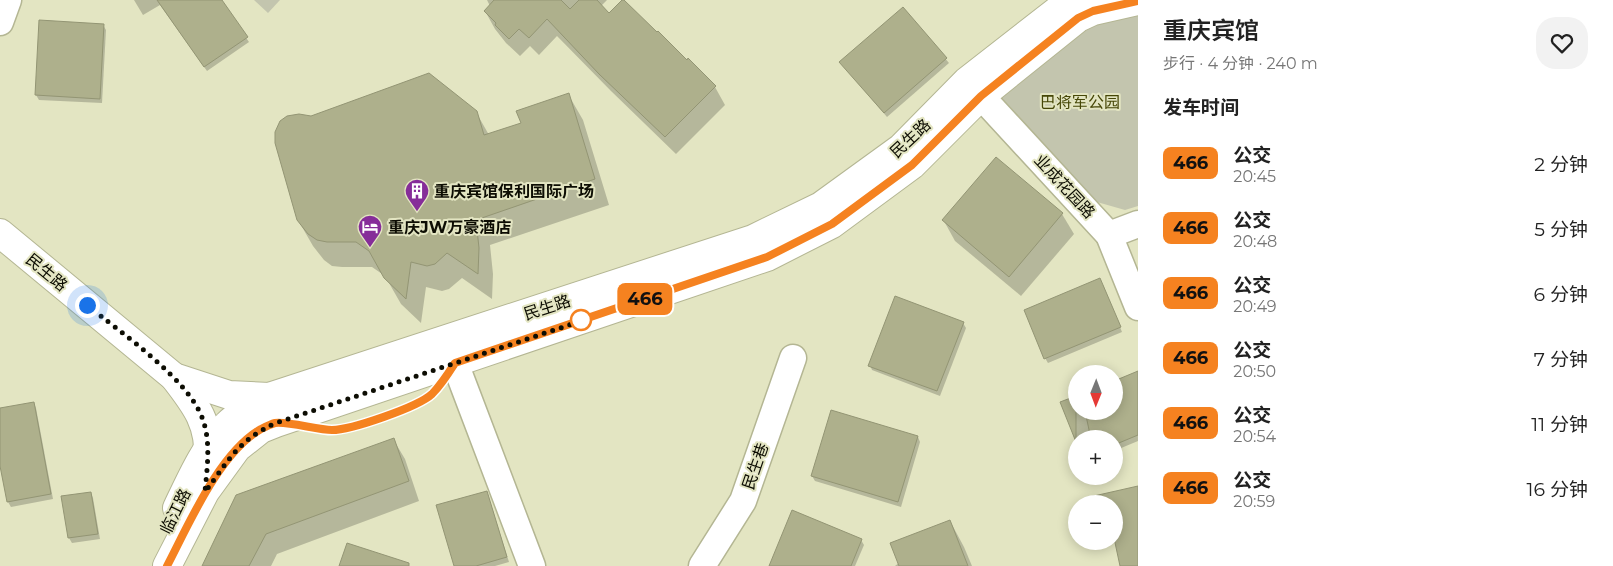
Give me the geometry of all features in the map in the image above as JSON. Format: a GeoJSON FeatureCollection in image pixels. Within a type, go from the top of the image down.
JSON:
{"type":"FeatureCollection","features":[{"type":"Feature","properties":{"kind":"main road","name":"民生路"},"geometry":{"type":"LineString","coordinates":[[0,233],[174,377],[229,395],[269,397],[754,239],[821,206],[901,148],[974,89],[1072,5],[1093,11],[1138,1]]}},
{"type":"Feature","properties":{"kind":"main road","name":"民生路"},"geometry":{"type":"LineString","coordinates":[[205,492],[237,448],[261,430],[276,423],[767,257],[832,224],[912,165],[974,89]]}},
{"type":"Feature","properties":{"kind":"main road"},"geometry":{"type":"LineString","coordinates":[[174,377],[192,400],[203,419],[209,449],[205,492]]}},
{"type":"Feature","properties":{"kind":"main road","name":"临江路"},"geometry":{"type":"LineString","coordinates":[[149,566],[189,483],[225,426],[245,410],[269,397]]}},
{"type":"Feature","properties":{"kind":"main road","name":"临江路"},"geometry":{"type":"LineString","coordinates":[[167,566],[205,492]]}},
{"type":"Feature","properties":{"kind":"street"},"geometry":{"type":"LineString","coordinates":[[0,22],[8,0]]}},
{"type":"Feature","properties":{"kind":"street","name":"业成花园路"},"geometry":{"type":"LineString","coordinates":[[974,89],[1109,234],[1138,307]]}},
{"type":"Feature","properties":{"kind":"street"},"geometry":{"type":"LineString","coordinates":[[1109,234],[1138,224]]}},
{"type":"Feature","properties":{"kind":"street","name":"民生巷"},"geometry":{"type":"LineString","coordinates":[[702,566],[743,501],[793,358]]}},
{"type":"Feature","properties":{"kind":"street"},"geometry":{"type":"LineString","coordinates":[[455,363],[532,566]]}},
{"type":"Feature","properties":{"kind":"green space"},"geometry":{"type":"Polygon","coordinates":[[[254,0],[280,0],[268,13],[254,0]]]}},
{"type":"Feature","properties":{"kind":"green space","name":"巴将军公园"},"geometry":{"type":"Polygon","coordinates":[[[1138,14],[1138,206],[1125,210],[1097,202],[1002,106],[1001,92],[1074,29],[1138,14]]]}},
{"type":"Feature","properties":{"kind":"building"},"geometry":{"type":"Polygon","coordinates":[[[157,0],[222,0],[248,37],[204,67],[157,0]]]}},
{"type":"Feature","properties":{"kind":"building"},"geometry":{"type":"Polygon","coordinates":[[[494,0],[561,0],[570,9],[579,0],[597,0],[609,13],[624,0],[716,86],[665,137],[599,74],[547,19],[529,38],[519,29],[509,39],[484,11],[494,0]]]}},
{"type":"Feature","properties":{"kind":"building"},"geometry":{"type":"Polygon","coordinates":[[[903,7],[947,58],[884,113],[839,62],[903,7]]]}},
{"type":"Feature","properties":{"kind":"building"},"geometry":{"type":"Polygon","coordinates":[[[39,20],[104,24],[100,99],[35,95],[39,20]]]}},
{"type":"Feature","properties":{"kind":"building"},"geometry":{"type":"Polygon","coordinates":[[[429,73],[477,111],[484,135],[521,123],[516,111],[569,93],[595,179],[476,220],[479,248],[478,274],[447,253],[435,264],[427,266],[411,262],[406,299],[384,278],[369,251],[356,242],[317,240],[308,234],[297,220],[275,143],[275,132],[280,121],[287,116],[299,114],[311,116],[429,73]]]}},
{"type":"Feature","properties":{"kind":"building"},"geometry":{"type":"Polygon","coordinates":[[[996,157],[1063,213],[1009,277],[942,220],[996,157]]]}},
{"type":"Feature","properties":{"kind":"building"},"geometry":{"type":"Polygon","coordinates":[[[1100,278],[1121,327],[1044,359],[1024,310],[1100,278]]]}},
{"type":"Feature","properties":{"kind":"building"},"geometry":{"type":"Polygon","coordinates":[[[895,296],[964,322],[937,391],[868,366],[895,296]]]}},
{"type":"Feature","properties":{"kind":"building"},"geometry":{"type":"Polygon","coordinates":[[[1138,371],[1138,435],[1123,441],[1123,430],[1089,430],[1087,420],[1123,420],[1123,377],[1138,371]]]}},
{"type":"Feature","properties":{"kind":"building"},"geometry":{"type":"Polygon","coordinates":[[[1068,399],[1068,420],[1076,420],[1076,430],[1071,430],[1060,402],[1068,399]]]}},
{"type":"Feature","properties":{"kind":"building"},"geometry":{"type":"Polygon","coordinates":[[[34,402],[51,494],[7,502],[0,466],[0,408],[34,402]]]}},
{"type":"Feature","properties":{"kind":"building"},"geometry":{"type":"Polygon","coordinates":[[[831,410],[918,436],[898,502],[811,476],[831,410]]]}},
{"type":"Feature","properties":{"kind":"building"},"geometry":{"type":"Polygon","coordinates":[[[394,438],[409,481],[266,534],[249,566],[202,566],[236,495],[394,438]]]}},
{"type":"Feature","properties":{"kind":"building"},"geometry":{"type":"Polygon","coordinates":[[[1138,486],[1138,566],[1120,566],[1117,550],[1123,550],[1123,495],[1098,495],[1138,486]]]}},
{"type":"Feature","properties":{"kind":"building"},"geometry":{"type":"Polygon","coordinates":[[[487,491],[507,557],[476,566],[454,566],[436,505],[487,491]]]}},
{"type":"Feature","properties":{"kind":"building"},"geometry":{"type":"Polygon","coordinates":[[[91,492],[98,534],[68,538],[61,496],[91,492]]]}},
{"type":"Feature","properties":{"kind":"building"},"geometry":{"type":"Polygon","coordinates":[[[792,510],[862,539],[851,566],[769,566],[792,510]]]}},
{"type":"Feature","properties":{"kind":"building"},"geometry":{"type":"Polygon","coordinates":[[[950,520],[968,566],[899,566],[890,543],[950,520]]]}},
{"type":"Feature","properties":{"kind":"building"},"geometry":{"type":"Polygon","coordinates":[[[347,543],[409,563],[409,566],[339,566],[347,543]]]}},
{"type":"Feature","properties":{"kind":"bus line","name":"466"},"geometry":{"type":"LineString","coordinates":[[167,566],[205,492],[237,448],[261,430],[276,423],[331,430],[354,426],[420,402],[439,387],[455,363],[767,257],[832,224],[912,165],[981,96],[1078,18],[1093,11],[1138,1]]}},
{"type":"Feature","properties":{"kind":"place","name":"重庆宾馆保利国际广场"},"geometry":{"type":"Point","coordinates":[417,212]}},
{"type":"Feature","properties":{"kind":"place","name":"重庆JW万豪酒店"},"geometry":{"type":"Point","coordinates":[370,248]}},
{"type":"Feature","properties":{"kind":"route"},"geometry":{"type":"LineString","coordinates":[[87,305],[174,377],[192,400],[203,419],[209,449],[205,492],[237,448],[261,430],[276,423],[584,320],[581,320]]}}]}
